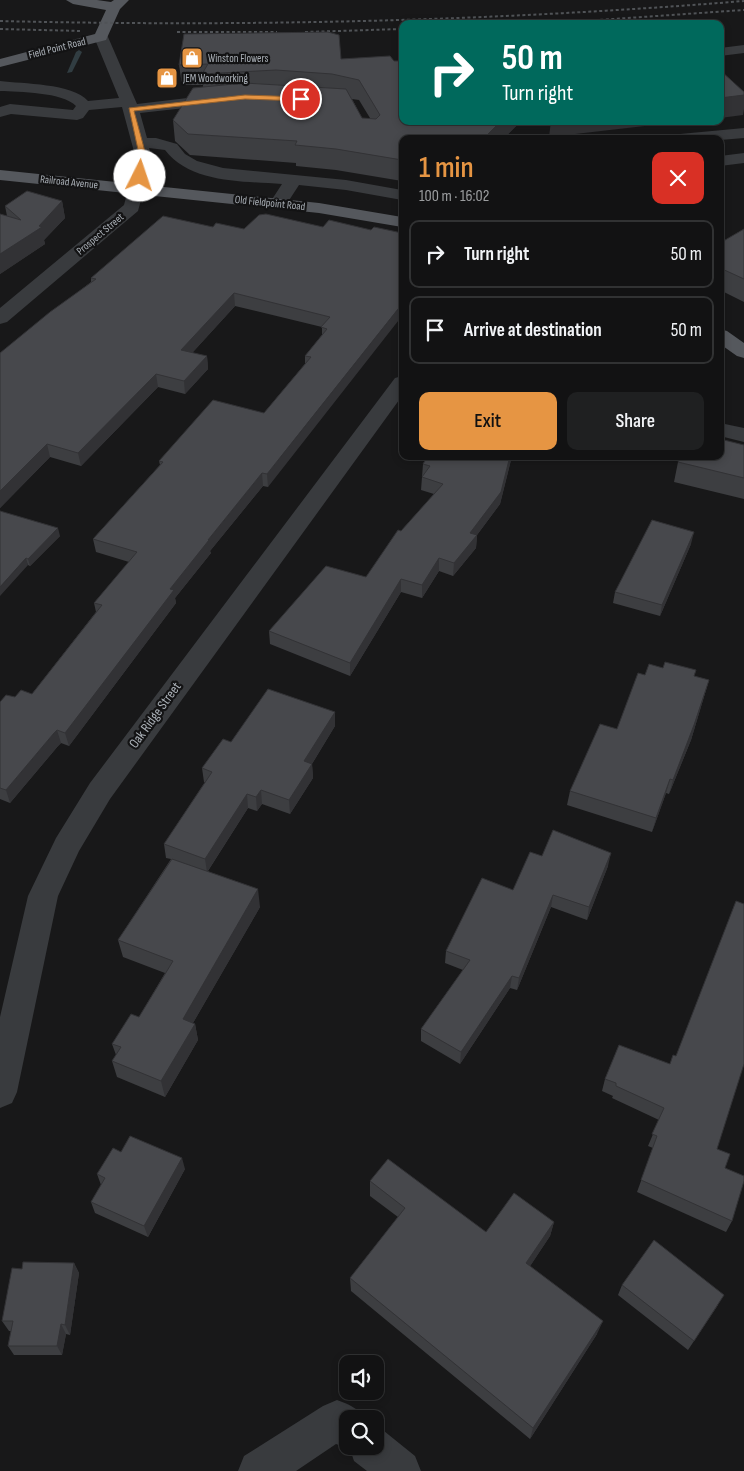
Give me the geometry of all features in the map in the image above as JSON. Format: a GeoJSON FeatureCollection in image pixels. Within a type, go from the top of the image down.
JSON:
{"type":"FeatureCollection","features":[{"type":"Feature","properties":{"kind":"main road"},"geometry":{"type":"LineString","coordinates":[[73,0],[118,3]]}},
{"type":"Feature","properties":{"kind":"main road","name":"Field Point Road"},"geometry":{"type":"LineString","coordinates":[[0,63],[101,37],[118,3]]}},
{"type":"Feature","properties":{"kind":"main road","name":"Railroad Avenue"},"geometry":{"type":"LineString","coordinates":[[0,175],[137,189]]}},
{"type":"Feature","properties":{"kind":"main road","name":"Old Fieldpoint Road"},"geometry":{"type":"LineString","coordinates":[[137,189],[353,213],[399,221]]}},
{"type":"Feature","properties":{"kind":"main road"},"geometry":{"type":"LineString","coordinates":[[724,338],[744,352]]}},
{"type":"Feature","properties":{"kind":"street","name":"Prospect Street"},"geometry":{"type":"LineString","coordinates":[[0,318],[132,207],[144,159],[129,106],[101,37]]}},
{"type":"Feature","properties":{"kind":"street"},"geometry":{"type":"LineString","coordinates":[[724,52],[744,49]]}},
{"type":"Feature","properties":{"kind":"street"},"geometry":{"type":"LineString","coordinates":[[0,86],[52,91],[77,98],[84,106],[129,106],[238,98]]}},
{"type":"Feature","properties":{"kind":"street"},"geometry":{"type":"LineString","coordinates":[[0,112],[10,109],[77,115],[84,106]]}},
{"type":"Feature","properties":{"kind":"street"},"geometry":{"type":"LineString","coordinates":[[723,135],[744,133]]}},
{"type":"Feature","properties":{"kind":"street"},"geometry":{"type":"LineString","coordinates":[[140,143],[156,143],[171,147],[174,154],[185,163],[204,171],[346,185],[399,194]]}},
{"type":"Feature","properties":{"kind":"street"},"geometry":{"type":"LineString","coordinates":[[724,160],[744,158]]}},
{"type":"Feature","properties":{"kind":"street"},"geometry":{"type":"LineString","coordinates":[[278,204],[292,182],[289,179]]}},
{"type":"Feature","properties":{"kind":"street","name":"Oak Ridge Street"},"geometry":{"type":"LineString","coordinates":[[0,1092],[42,896],[66,846],[100,791],[399,386]]}},
{"type":"Feature","properties":{"kind":"street"},"geometry":{"type":"LineString","coordinates":[[724,430],[744,435]]}},
{"type":"Feature","properties":{"kind":"street"},"geometry":{"type":"LineString","coordinates":[[259,1471],[337,1420],[339,1422]]}},
{"type":"Feature","properties":{"kind":"street"},"geometry":{"type":"LineString","coordinates":[[380,1455],[400,1471]]}},
{"type":"Feature","properties":{"kind":"building"},"geometry":{"type":"Polygon","coordinates":[[[328,32],[339,35],[341,59],[390,56],[394,61],[399,61],[399,125],[497,125],[487,135],[399,135],[399,160],[336,149],[295,145],[297,141],[188,134],[173,120],[193,88],[244,83],[346,89],[362,118],[376,119],[380,115],[359,80],[332,74],[276,70],[202,74],[208,64],[179,65],[184,34],[328,32]]]}},
{"type":"Feature","properties":{"kind":"building"},"geometry":{"type":"Polygon","coordinates":[[[724,74],[744,92],[744,95],[724,98],[724,74]]]}},
{"type":"Feature","properties":{"kind":"building"},"geometry":{"type":"Polygon","coordinates":[[[27,191],[62,201],[39,226],[42,227],[0,254],[0,214],[21,220],[5,206],[27,191]]]}},
{"type":"Feature","properties":{"kind":"building"},"geometry":{"type":"Polygon","coordinates":[[[266,214],[323,227],[329,220],[371,230],[374,227],[399,232],[399,308],[267,474],[262,473],[208,540],[170,589],[174,590],[65,733],[57,730],[6,790],[0,788],[0,702],[6,695],[15,697],[21,690],[32,694],[102,605],[94,603],[137,552],[93,539],[163,462],[159,461],[213,400],[264,413],[311,357],[305,356],[327,329],[321,327],[330,317],[234,293],[181,350],[207,356],[184,381],[156,374],[78,453],[47,444],[0,491],[0,353],[50,312],[96,279],[91,278],[163,216],[213,227],[216,223],[244,229],[259,215],[266,214]]]}},
{"type":"Feature","properties":{"kind":"building"},"geometry":{"type":"Polygon","coordinates":[[[744,229],[744,279],[724,270],[724,241],[744,229]]]}},
{"type":"Feature","properties":{"kind":"building"},"geometry":{"type":"Polygon","coordinates":[[[724,440],[744,445],[744,478],[678,462],[679,460],[724,460],[724,440]]]}},
{"type":"Feature","properties":{"kind":"building"},"geometry":{"type":"Polygon","coordinates":[[[426,460],[509,460],[501,492],[470,533],[477,535],[454,563],[439,558],[422,585],[401,579],[350,663],[269,631],[326,566],[366,577],[398,530],[401,531],[443,484],[422,477],[430,466],[423,464],[426,460]]]}},
{"type":"Feature","properties":{"kind":"building"},"geometry":{"type":"Polygon","coordinates":[[[0,511],[58,528],[28,559],[26,558],[0,587],[0,511]]]}},
{"type":"Feature","properties":{"kind":"building"},"geometry":{"type":"Polygon","coordinates":[[[652,520],[694,532],[662,605],[615,592],[652,520]]]}},
{"type":"Feature","properties":{"kind":"building"},"geometry":{"type":"Polygon","coordinates":[[[665,662],[696,670],[694,676],[709,680],[673,780],[670,779],[656,818],[570,791],[600,724],[617,729],[638,673],[645,675],[649,664],[663,668],[665,662]]]}},
{"type":"Feature","properties":{"kind":"building"},"geometry":{"type":"Polygon","coordinates":[[[268,689],[335,712],[304,761],[312,764],[289,800],[261,790],[256,797],[247,794],[205,859],[164,844],[212,772],[202,768],[223,739],[231,742],[268,689]]]}},
{"type":"Feature","properties":{"kind":"building"},"geometry":{"type":"Polygon","coordinates":[[[553,830],[611,853],[589,907],[553,895],[519,978],[512,976],[461,1052],[421,1029],[470,960],[446,951],[482,878],[513,890],[530,852],[542,856],[553,830]]]}},
{"type":"Feature","properties":{"kind":"building"},"geometry":{"type":"Polygon","coordinates":[[[172,859],[258,889],[183,1019],[195,1024],[161,1081],[112,1061],[121,1047],[112,1044],[131,1014],[139,1017],[173,961],[118,940],[172,859]]]}},
{"type":"Feature","properties":{"kind":"building"},"geometry":{"type":"Polygon","coordinates":[[[736,901],[744,904],[744,1064],[717,1149],[730,1154],[725,1168],[744,1176],[732,1221],[641,1180],[657,1136],[652,1134],[664,1108],[605,1079],[619,1045],[670,1064],[673,1055],[676,1056],[736,901]]]}},
{"type":"Feature","properties":{"kind":"building"},"geometry":{"type":"Polygon","coordinates":[[[130,1136],[182,1158],[144,1226],[91,1202],[105,1178],[97,1174],[113,1148],[121,1152],[130,1136]]]}},
{"type":"Feature","properties":{"kind":"building"},"geometry":{"type":"Polygon","coordinates":[[[388,1159],[486,1232],[514,1193],[554,1222],[526,1263],[603,1321],[533,1428],[350,1278],[405,1208],[370,1181],[388,1159]]]}},
{"type":"Feature","properties":{"kind":"building"},"geometry":{"type":"Polygon","coordinates":[[[654,1240],[724,1295],[694,1341],[622,1285],[654,1240]]]}},
{"type":"Feature","properties":{"kind":"building"},"geometry":{"type":"Polygon","coordinates":[[[23,1262],[74,1263],[65,1325],[61,1324],[57,1346],[8,1346],[13,1321],[2,1321],[12,1268],[22,1269],[23,1262]]]}},
{"type":"Feature","properties":{"kind":"waterway"},"geometry":{"type":"LineString","coordinates":[[69,72],[79,52]]}},
{"type":"Feature","properties":{"kind":"railway"},"geometry":{"type":"LineString","coordinates":[[403,20],[651,8],[744,1]]}},
{"type":"Feature","properties":{"kind":"railway"},"geometry":{"type":"LineString","coordinates":[[598,20],[744,10]]}},
{"type":"Feature","properties":{"kind":"railway"},"geometry":{"type":"LineString","coordinates":[[0,21],[279,23],[399,20]]}},
{"type":"Feature","properties":{"kind":"railway"},"geometry":{"type":"LineString","coordinates":[[0,29],[82,31]]}},
{"type":"Feature","properties":{"kind":"railway"},"geometry":{"type":"LineString","coordinates":[[305,32],[399,29]]}},
{"type":"Feature","properties":{"kind":"railway"},"geometry":{"type":"LineString","coordinates":[[177,32],[277,32]]}},
{"type":"Feature","properties":{"kind":"place","name":"Winston Flowers"},"geometry":{"type":"Point","coordinates":[192,58]}},
{"type":"Feature","properties":{"kind":"place","name":"JEM Woodworking"},"geometry":{"type":"Point","coordinates":[167,78]}},
{"type":"Feature","properties":{"kind":"route"},"geometry":{"type":"LineString","coordinates":[[140,176],[144,159],[131,109],[245,97],[301,99]]}}]}
